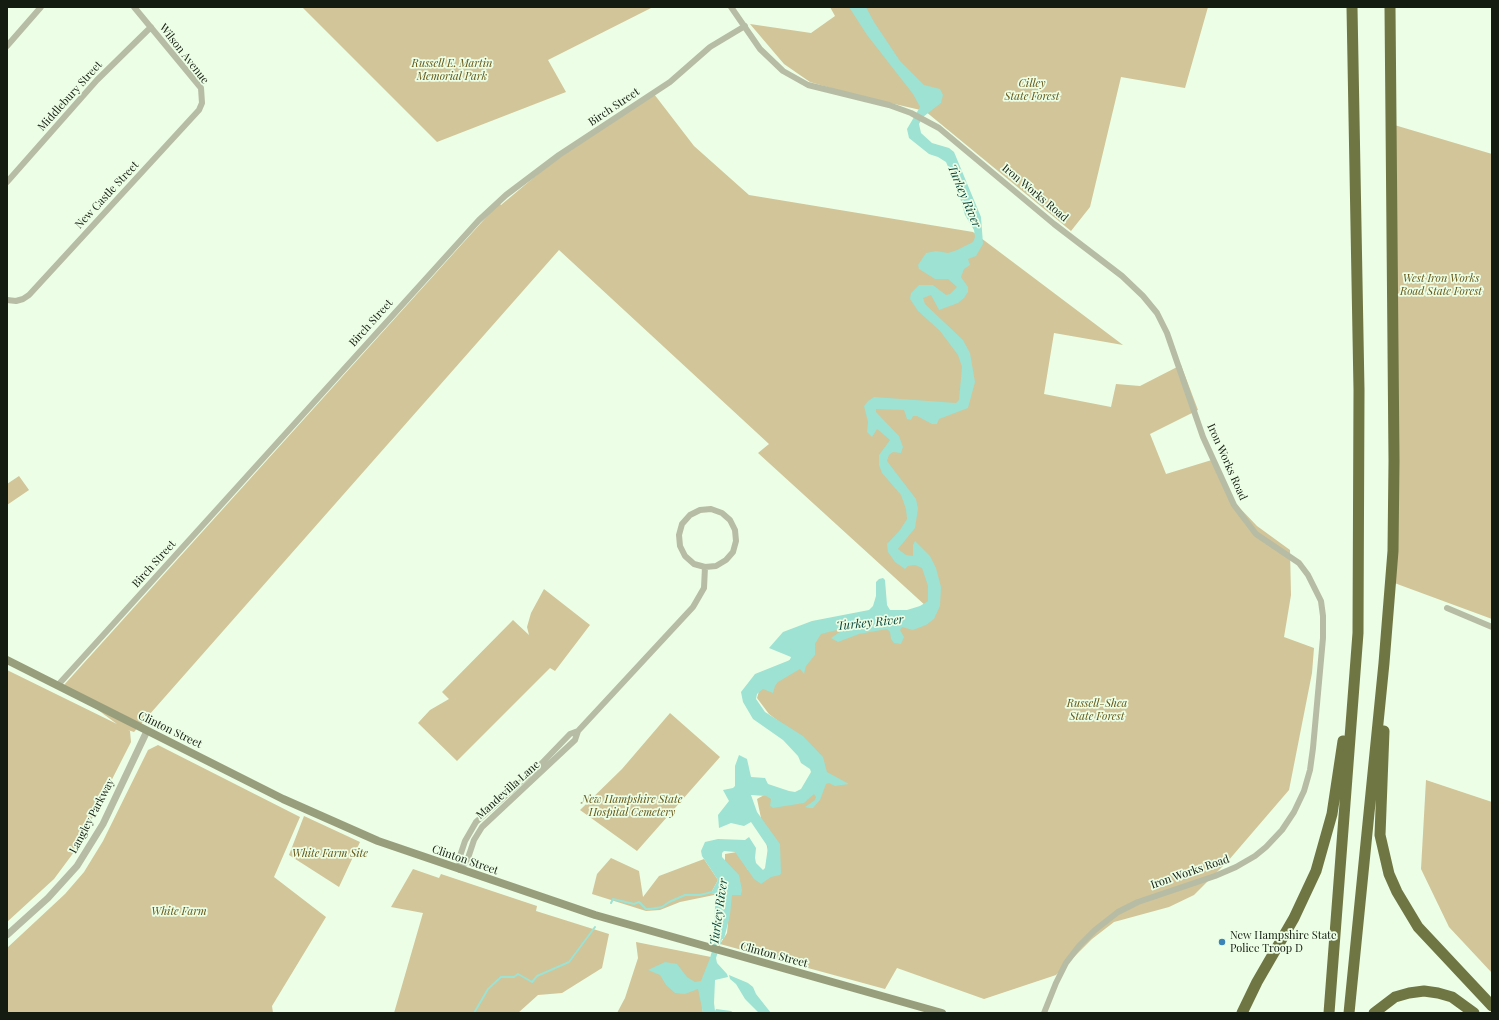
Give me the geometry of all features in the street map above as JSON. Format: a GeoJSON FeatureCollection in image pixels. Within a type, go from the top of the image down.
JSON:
{"type":"FeatureCollection","features":[{"type":"Feature","properties":{"kind":"highway"},"geometry":{"type":"LineString","coordinates":[[1329,1013],[1358,633],[1359,390],[1352,7]]}},
{"type":"Feature","properties":{"kind":"highway"},"geometry":{"type":"LineString","coordinates":[[1349,1013],[1384,663],[1393,551],[1394,461],[1390,7]]}},
{"type":"Feature","properties":{"kind":"highway"},"geometry":{"type":"LineString","coordinates":[[1242,1013],[1257,982],[1308,892],[1327,836],[1332,814],[1358,633]]}},
{"type":"Feature","properties":{"kind":"highway"},"geometry":{"type":"LineString","coordinates":[[1384,663],[1383,768],[1380,834],[1389,874],[1397,892],[1418,927],[1492,1006]]}},
{"type":"Feature","properties":{"kind":"highway"},"geometry":{"type":"LineString","coordinates":[[1374,1013],[1395,997],[1424,991],[1438,993],[1452,998],[1474,1013]]}},
{"type":"Feature","properties":{"kind":"main road","name":"Clinton Street"},"geometry":{"type":"LineString","coordinates":[[7,660],[147,731],[337,824],[378,841],[595,915],[703,947],[942,1013]]}},
{"type":"Feature","properties":{"kind":"street"},"geometry":{"type":"LineString","coordinates":[[7,46],[41,7]]}},
{"type":"Feature","properties":{"kind":"street","name":"Wilson Avenue"},"geometry":{"type":"LineString","coordinates":[[134,7],[192,76],[201,88],[202,95]]}},
{"type":"Feature","properties":{"kind":"street","name":"Iron Works Road"},"geometry":{"type":"LineString","coordinates":[[731,7],[772,62],[799,81],[911,113],[928,121],[974,155],[1054,224],[1122,276],[1143,296],[1157,314],[1167,333],[1203,438],[1234,505],[1256,534],[1287,554],[1308,574],[1321,601],[1324,638],[1310,770],[1304,791],[1294,812],[1282,830],[1266,847],[1236,867],[1138,902],[1118,912],[1095,930],[1066,963],[1044,1013]]}},
{"type":"Feature","properties":{"kind":"street","name":"Birch Street"},"geometry":{"type":"LineString","coordinates":[[58,685],[479,220],[506,195],[559,155],[670,82],[706,50],[745,26]]}},
{"type":"Feature","properties":{"kind":"street","name":"Middlebury Street"},"geometry":{"type":"LineString","coordinates":[[7,182],[97,80],[151,27]]}},
{"type":"Feature","properties":{"kind":"street","name":"New Castle Street"},"geometry":{"type":"LineString","coordinates":[[7,300],[16,301],[24,299],[29,295],[199,110],[202,95]]}},
{"type":"Feature","properties":{"kind":"street"},"geometry":{"type":"LineString","coordinates":[[711,509],[722,513],[730,520],[735,530],[736,541],[733,552],[726,560],[716,566],[705,567],[694,564],[685,556],[680,546],[679,535],[682,524],[690,515],[700,510],[711,509]]}},
{"type":"Feature","properties":{"kind":"street","name":"Mandevilla Lane"},"geometry":{"type":"LineString","coordinates":[[460,870],[467,861],[478,831],[546,769],[575,740],[578,731],[693,607],[704,588],[705,567]]}},
{"type":"Feature","properties":{"kind":"street"},"geometry":{"type":"LineString","coordinates":[[1447,608],[1492,627]]}},
{"type":"Feature","properties":{"kind":"street","name":"Langley Parkway"},"geometry":{"type":"LineString","coordinates":[[7,935],[48,898],[77,866],[103,824],[147,731]]}},
{"type":"Feature","properties":{"kind":"street","name":"Mandevilla Lane"},"geometry":{"type":"LineString","coordinates":[[460,870],[459,859],[468,834],[476,822],[542,763],[570,734],[578,731]]}},
{"type":"Feature","properties":{"kind":"street"},"geometry":{"type":"LineString","coordinates":[[542,763],[546,769]]}},
{"type":"Feature","properties":{"kind":"street"},"geometry":{"type":"LineString","coordinates":[[494,805],[499,811]]}},
{"type":"Feature","properties":{"kind":"green space","name":"Russell E. Martin Memorial Park"},"geometry":{"type":"Polygon","coordinates":[[[302,7],[653,7],[548,60],[566,92],[437,142],[302,7]]]}},
{"type":"Feature","properties":{"kind":"green space","name":"Cilley State Forest"},"geometry":{"type":"Polygon","coordinates":[[[830,7],[1208,7],[1185,88],[1121,77],[1090,207],[1071,231],[925,111],[855,95],[810,82],[784,64],[750,24],[811,33],[835,16],[830,7]]]}},
{"type":"Feature","properties":{"kind":"green space","name":"Russell-Shea State Forest"},"geometry":{"type":"Polygon","coordinates":[[[654,94],[694,146],[749,195],[973,232],[1123,345],[1054,333],[1044,394],[1111,407],[1116,384],[1140,386],[1181,365],[1198,410],[1150,434],[1166,474],[1215,459],[1236,504],[1257,526],[1290,550],[1291,595],[1284,637],[1314,648],[1312,673],[1289,790],[1228,861],[1194,895],[1169,907],[1114,922],[1092,939],[1056,975],[984,999],[897,968],[885,989],[720,944],[727,933],[732,879],[725,861],[725,854],[737,852],[748,870],[766,870],[770,861],[757,799],[766,794],[781,800],[815,786],[807,743],[769,714],[757,698],[759,691],[815,634],[843,625],[927,607],[758,453],[769,444],[559,250],[134,732],[128,730],[130,731],[131,742],[77,848],[54,879],[7,922],[7,670],[117,724],[64,685],[499,203],[501,205],[550,164],[654,94]]]}},
{"type":"Feature","properties":{"kind":"green space","name":"West Iron Works Road State Forest"},"geometry":{"type":"Polygon","coordinates":[[[1391,124],[1492,154],[1492,619],[1389,581],[1391,124]]]}},
{"type":"Feature","properties":{"kind":"green space"},"geometry":{"type":"Polygon","coordinates":[[[19,476],[29,490],[7,505],[7,484],[19,476]]]}},
{"type":"Feature","properties":{"kind":"green space"},"geometry":{"type":"Polygon","coordinates":[[[544,589],[590,625],[555,671],[550,668],[457,761],[418,723],[430,710],[449,699],[442,692],[513,620],[529,635],[527,627],[531,613],[544,589]]]}},
{"type":"Feature","properties":{"kind":"green space","name":"New Hampshire State Hospital Cemetery"},"geometry":{"type":"Polygon","coordinates":[[[670,713],[720,757],[637,851],[580,810],[622,769],[670,713]]]}},
{"type":"Feature","properties":{"kind":"green space","name":"White Farm"},"geometry":{"type":"Polygon","coordinates":[[[158,745],[300,817],[274,877],[326,917],[272,1006],[273,1013],[7,1013],[7,948],[65,894],[84,872],[103,841],[148,750],[158,745]]]}},
{"type":"Feature","properties":{"kind":"green space"},"geometry":{"type":"Polygon","coordinates":[[[1426,780],[1492,802],[1492,973],[1449,927],[1421,869],[1426,780]]]}},
{"type":"Feature","properties":{"kind":"green space","name":"White Farm Site"},"geometry":{"type":"Polygon","coordinates":[[[304,816],[360,842],[339,887],[289,855],[304,816]]]}},
{"type":"Feature","properties":{"kind":"green space"},"geometry":{"type":"Polygon","coordinates":[[[611,858],[639,871],[643,897],[659,876],[704,859],[718,880],[711,893],[719,894],[680,902],[660,910],[646,911],[592,894],[597,874],[611,858]]]}},
{"type":"Feature","properties":{"kind":"green space"},"geometry":{"type":"Polygon","coordinates":[[[413,869],[439,878],[441,874],[537,906],[536,911],[609,934],[602,968],[562,993],[538,995],[518,1013],[394,1013],[423,913],[391,907],[413,869]]]}},
{"type":"Feature","properties":{"kind":"green space"},"geometry":{"type":"Polygon","coordinates":[[[636,942],[711,957],[702,1005],[703,1013],[617,1013],[625,998],[638,958],[636,942]]]}},
{"type":"Feature","properties":{"kind":"water","name":"Turkey River"},"geometry":{"type":"Polygon","coordinates":[[[849,7],[866,7],[874,22],[900,61],[924,85],[940,89],[943,95],[941,103],[923,117],[919,124],[921,133],[932,143],[949,148],[954,152],[981,217],[983,244],[976,256],[968,259],[970,265],[964,269],[961,277],[968,287],[968,292],[964,298],[958,303],[939,310],[931,295],[923,298],[925,304],[963,340],[970,353],[975,382],[968,408],[939,419],[937,424],[932,424],[917,416],[913,416],[911,420],[907,419],[904,410],[876,409],[876,412],[899,436],[903,447],[901,453],[893,452],[889,455],[887,461],[916,499],[918,509],[915,528],[898,549],[906,555],[913,556],[913,545],[915,541],[930,556],[936,568],[941,587],[940,606],[934,619],[926,625],[913,630],[902,627],[900,630],[904,637],[901,644],[894,643],[891,639],[890,632],[887,629],[859,634],[838,642],[831,638],[841,631],[841,629],[821,634],[815,644],[815,655],[806,666],[804,674],[800,669],[778,682],[773,693],[763,689],[757,694],[756,699],[765,712],[803,736],[823,757],[827,772],[849,784],[835,786],[829,783],[826,784],[820,800],[813,808],[805,807],[815,800],[816,797],[814,794],[804,803],[773,808],[770,806],[771,799],[766,796],[751,795],[757,812],[780,844],[781,873],[780,875],[771,877],[761,884],[754,879],[735,852],[724,851],[722,853],[722,857],[739,875],[742,890],[741,895],[732,895],[730,915],[724,939],[722,939],[716,958],[717,963],[728,977],[715,980],[714,1003],[715,1011],[716,1009],[731,1011],[734,1013],[703,1013],[698,989],[685,994],[675,993],[666,985],[660,975],[648,970],[665,962],[677,964],[687,977],[695,982],[701,981],[716,937],[714,936],[715,907],[718,894],[711,893],[718,880],[702,856],[701,851],[705,842],[718,839],[745,840],[749,837],[756,848],[756,863],[763,870],[765,868],[768,847],[751,822],[744,826],[731,823],[719,828],[718,815],[729,801],[723,790],[733,788],[735,786],[735,766],[739,755],[747,759],[751,777],[765,778],[768,784],[789,791],[795,792],[801,789],[811,772],[810,769],[801,763],[798,756],[783,740],[753,719],[743,702],[741,692],[755,674],[790,660],[791,657],[769,648],[783,632],[812,621],[869,610],[873,606],[876,596],[876,582],[879,579],[883,578],[885,580],[887,605],[890,610],[907,610],[920,606],[928,601],[928,586],[922,568],[915,565],[908,566],[905,569],[895,562],[888,552],[887,544],[900,530],[907,519],[906,509],[901,495],[882,473],[879,465],[879,455],[890,440],[877,429],[872,437],[867,432],[868,422],[864,406],[874,397],[956,403],[959,400],[962,367],[958,355],[940,331],[918,311],[910,299],[911,293],[919,285],[933,285],[946,295],[950,294],[957,287],[948,279],[935,279],[919,269],[918,265],[926,253],[936,251],[948,253],[973,242],[975,237],[974,230],[965,215],[957,187],[946,162],[929,154],[909,138],[907,129],[920,107],[913,94],[867,35],[849,7]]]}},
{"type":"Feature","properties":{"kind":"water"},"geometry":{"type":"Polygon","coordinates":[[[729,975],[748,983],[753,987],[756,994],[771,1013],[759,1013],[745,999],[736,984],[730,979],[729,975]]]}},
{"type":"Feature","properties":{"kind":"waterway","name":"Turkey River"},"geometry":{"type":"LineString","coordinates":[[611,903],[613,899],[634,904],[639,902],[646,909],[650,909],[662,907],[685,895],[700,895],[712,892]]}},
{"type":"Feature","properties":{"kind":"waterway"},"geometry":{"type":"LineString","coordinates":[[474,1013],[488,989],[501,977],[514,977],[518,974],[532,982],[537,976],[569,962],[595,927]]}},
{"type":"Feature","properties":{"kind":"place","name":"New Hampshire State Police Troop D"},"geometry":{"type":"Point","coordinates":[1222,942]}}]}
